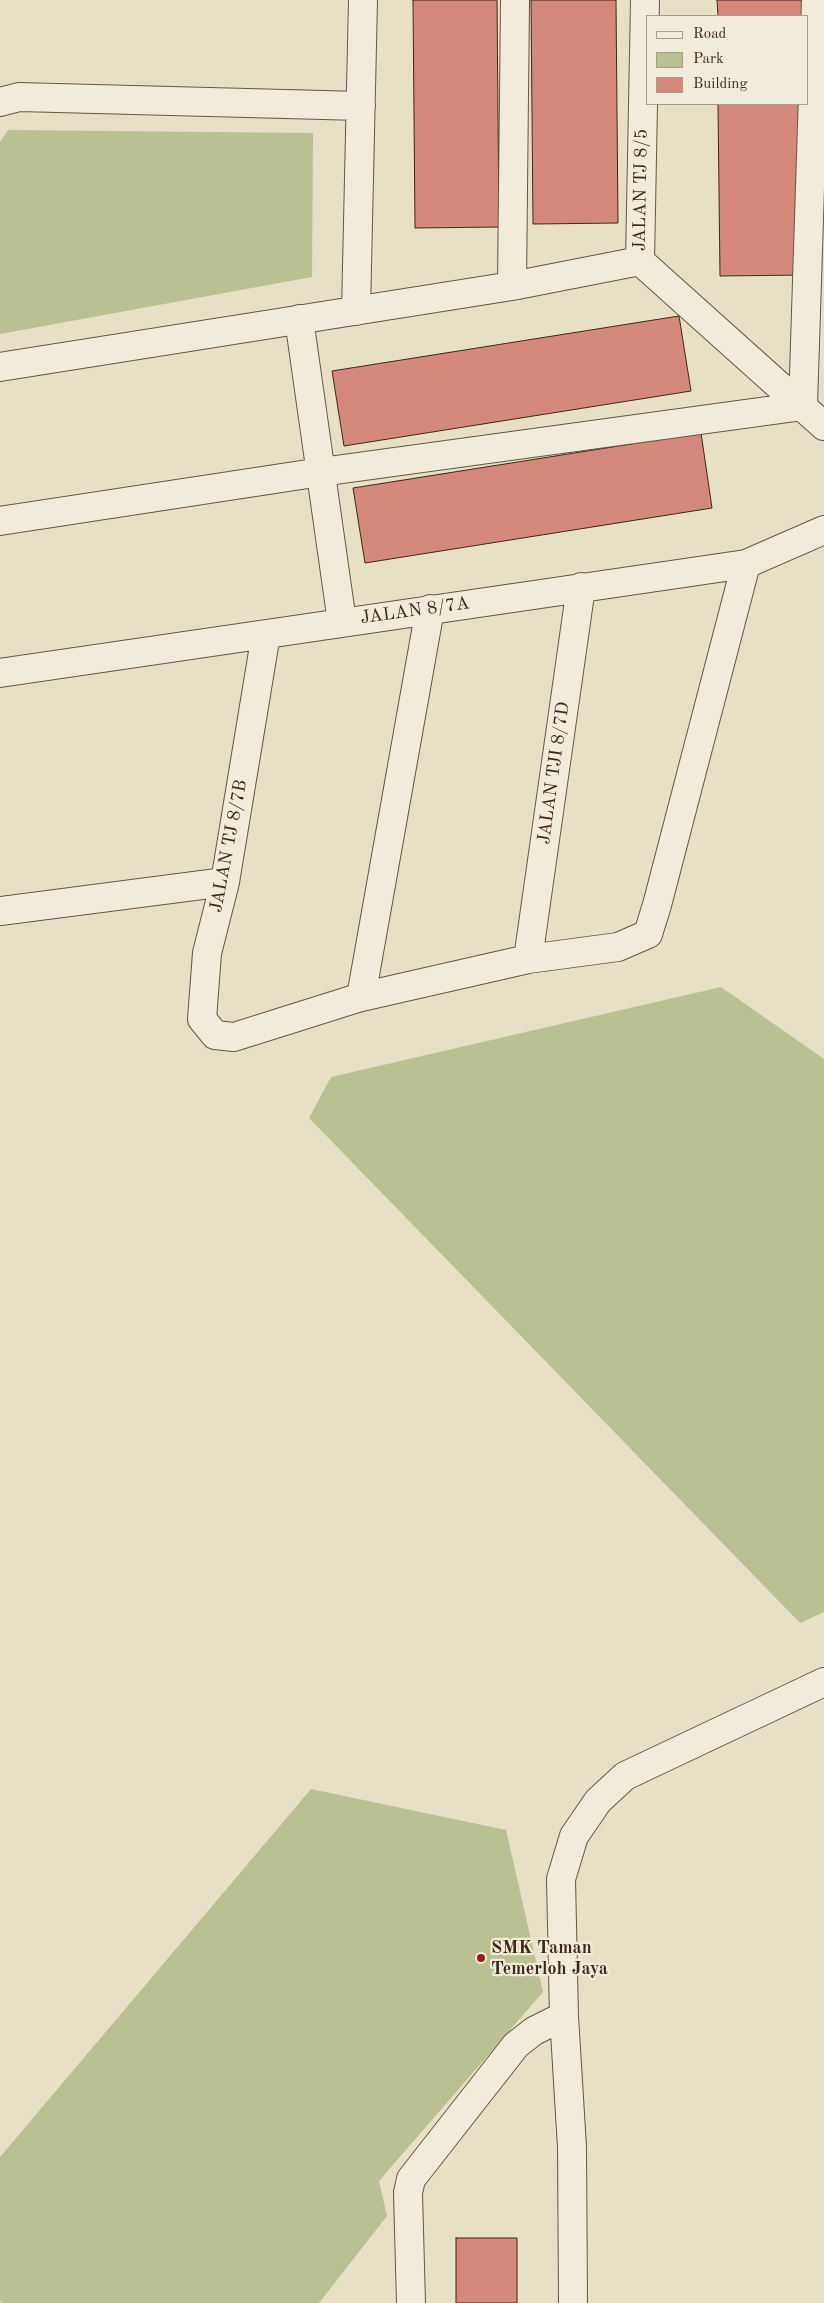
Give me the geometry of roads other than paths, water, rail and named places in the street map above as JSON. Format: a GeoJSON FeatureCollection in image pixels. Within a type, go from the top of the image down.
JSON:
{"type":"FeatureCollection","features":[{"type":"Feature","properties":{"kind":"street"},"geometry":{"type":"LineString","coordinates":[[356,311],[363,0]]}},
{"type":"Feature","properties":{"kind":"street"},"geometry":{"type":"LineString","coordinates":[[512,286],[515,0]]}},
{"type":"Feature","properties":{"kind":"street","name":"JALAN TJ 8/5"},"geometry":{"type":"LineString","coordinates":[[640,261],[646,0]]}},
{"type":"Feature","properties":{"kind":"street"},"geometry":{"type":"LineString","coordinates":[[803,406],[816,0]]}},
{"type":"Feature","properties":{"kind":"street"},"geometry":{"type":"LineString","coordinates":[[0,102],[19,97],[361,106]]}},
{"type":"Feature","properties":{"kind":"street"},"geometry":{"type":"LineString","coordinates":[[0,367],[512,286],[640,261],[824,426]]}},
{"type":"Feature","properties":{"kind":"street"},"geometry":{"type":"LineString","coordinates":[[299,319],[342,622]]}},
{"type":"Feature","properties":{"kind":"street"},"geometry":{"type":"LineString","coordinates":[[0,520],[321,472],[803,406]]}},
{"type":"Feature","properties":{"kind":"street","name":"JALAN 8/7A"},"geometry":{"type":"LineString","coordinates":[[0,673],[746,564],[824,530]]}},
{"type":"Feature","properties":{"kind":"street"},"geometry":{"type":"LineString","coordinates":[[430,609],[361,997],[528,958],[618,947],[648,934],[746,564]]}},
{"type":"Feature","properties":{"kind":"street","name":"JALAN TJI 8/7D"},"geometry":{"type":"LineString","coordinates":[[528,958],[581,587]]}},
{"type":"Feature","properties":{"kind":"street","name":"JALAN TJ 8/7B"},"geometry":{"type":"LineString","coordinates":[[266,634],[225,882],[207,952],[202,1019],[215,1035],[234,1036],[361,997]]}},
{"type":"Feature","properties":{"kind":"street"},"geometry":{"type":"LineString","coordinates":[[0,911],[225,882]]}},
{"type":"Feature","properties":{"kind":"street"},"geometry":{"type":"LineString","coordinates":[[573,2303],[572,2148],[564,2016],[561,1879],[574,1836],[598,1801],[625,1776],[824,1682]]}},
{"type":"Feature","properties":{"kind":"street"},"geometry":{"type":"LineString","coordinates":[[411,2303],[408,2193],[411,2179],[516,2045],[534,2031],[564,2016]]}},
{"type":"Feature","properties":{"kind":"place","name":"SMK Taman Temerloh Jaya"},"geometry":{"type":"Point","coordinates":[481,1958]}}]}
